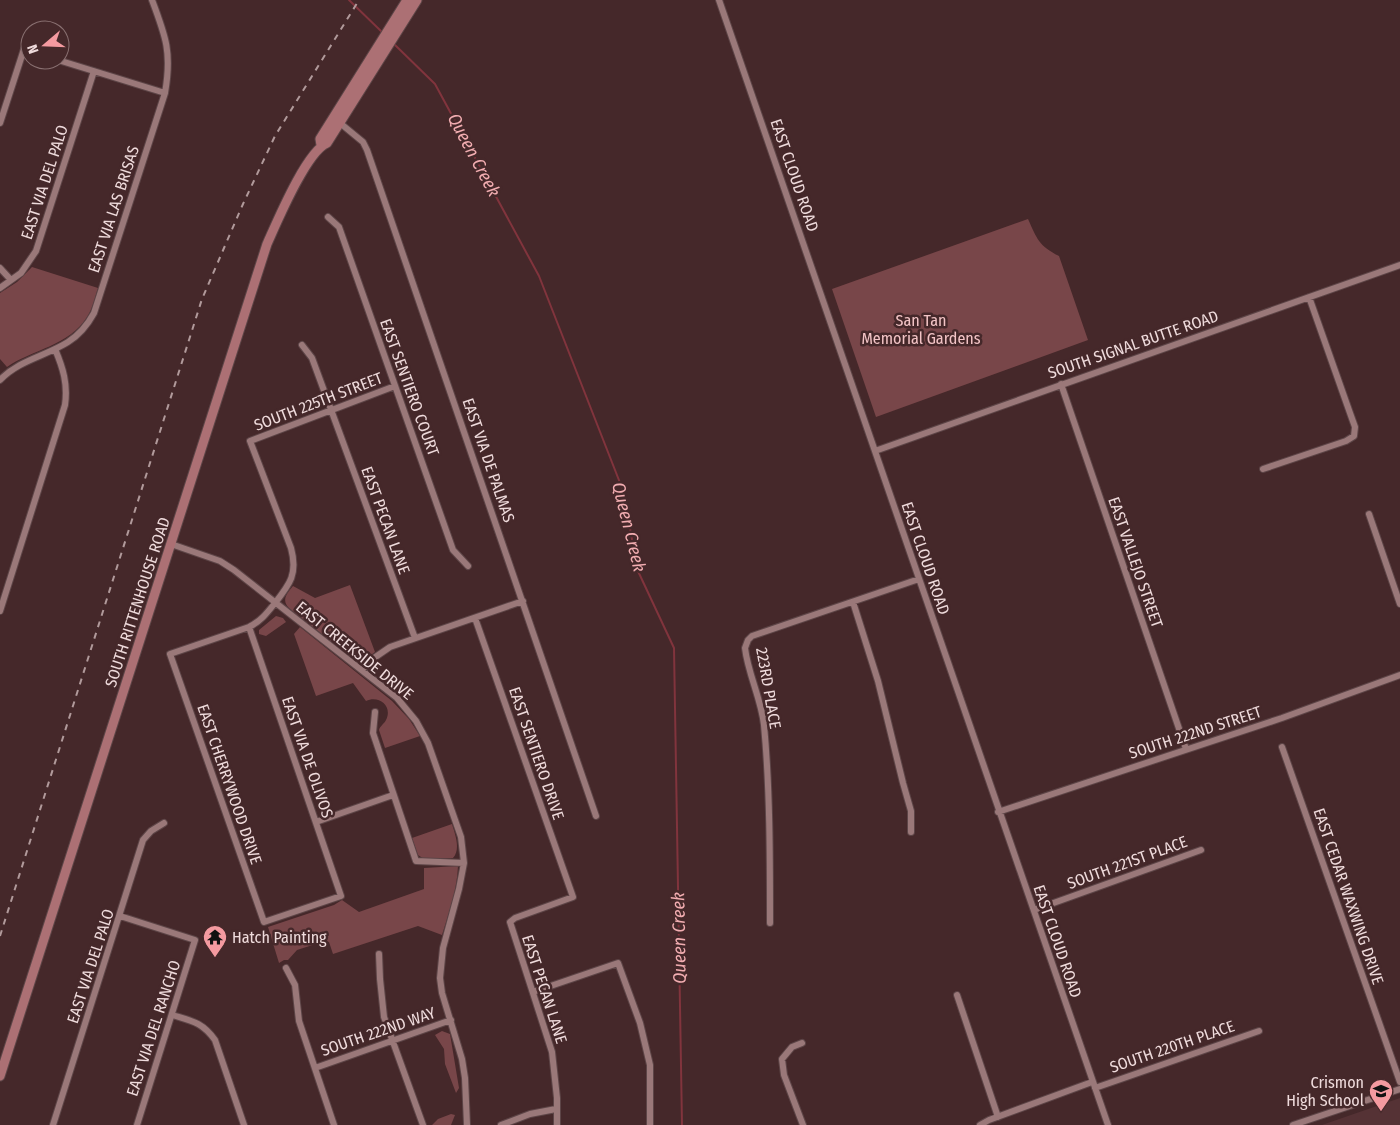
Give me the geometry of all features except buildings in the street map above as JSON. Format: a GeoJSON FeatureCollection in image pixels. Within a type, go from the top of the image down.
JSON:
{"type":"FeatureCollection","features":[{"type":"Feature","properties":{"kind":"main road","name":"SOUTH RITTENHOUSE ROAD"},"geometry":{"type":"LineString","coordinates":[[398,22],[407,0]]}},
{"type":"Feature","properties":{"kind":"main road","name":"SOUTH RITTENHOUSE ROAD"},"geometry":{"type":"LineString","coordinates":[[322,146],[320,139],[366,73],[398,22],[417,0]]}},
{"type":"Feature","properties":{"kind":"main road","name":"SOUTH RITTENHOUSE ROAD"},"geometry":{"type":"LineString","coordinates":[[0,1076],[267,244],[296,183],[340,123],[366,73]]}},
{"type":"Feature","properties":{"kind":"street","name":"EAST VIA LAS BRISAS"},"geometry":{"type":"LineString","coordinates":[[0,380],[19,365],[69,342],[77,336],[94,313],[165,93],[168,70],[167,44],[152,0]]}},
{"type":"Feature","properties":{"kind":"street","name":"EAST CLOUD ROAD"},"geometry":{"type":"LineString","coordinates":[[719,0],[998,812],[1108,1125]]}},
{"type":"Feature","properties":{"kind":"street"},"geometry":{"type":"LineString","coordinates":[[70,64],[165,93]]}},
{"type":"Feature","properties":{"kind":"street"},"geometry":{"type":"LineString","coordinates":[[0,123],[20,69]]}},
{"type":"Feature","properties":{"kind":"street","name":"EAST VIA DEL PALO"},"geometry":{"type":"LineString","coordinates":[[0,288],[27,266],[36,251],[94,71]]}},
{"type":"Feature","properties":{"kind":"street","name":"EAST VIA DE PALMAS"},"geometry":{"type":"LineString","coordinates":[[340,123],[363,142],[367,150],[596,816]]}},
{"type":"Feature","properties":{"kind":"street","name":"EAST SENTIERO COURT"},"geometry":{"type":"LineString","coordinates":[[328,217],[339,226],[453,550],[468,566]]}},
{"type":"Feature","properties":{"kind":"street","name":"SOUTH SIGNAL BUTTE ROAD"},"geometry":{"type":"LineString","coordinates":[[875,451],[1400,265]]}},
{"type":"Feature","properties":{"kind":"street"},"geometry":{"type":"LineString","coordinates":[[0,268],[11,280]]}},
{"type":"Feature","properties":{"kind":"street"},"geometry":{"type":"LineString","coordinates":[[1263,469],[1346,441],[1354,436],[1355,427],[1309,297]]}},
{"type":"Feature","properties":{"kind":"street","name":"EAST PECAN LANE"},"geometry":{"type":"LineString","coordinates":[[302,345],[312,358],[415,638]]}},
{"type":"Feature","properties":{"kind":"street"},"geometry":{"type":"LineString","coordinates":[[0,611],[65,405],[66,377],[56,349]]}},
{"type":"Feature","properties":{"kind":"street","name":"EAST VALLEJO STREET"},"geometry":{"type":"LineString","coordinates":[[1061,384],[1186,749]]}},
{"type":"Feature","properties":{"kind":"street","name":"SOUTH 225TH STREET"},"geometry":{"type":"LineString","coordinates":[[275,603],[291,580],[294,567],[293,557],[250,441],[394,386]]}},
{"type":"Feature","properties":{"kind":"street"},"geometry":{"type":"LineString","coordinates":[[1369,514],[1400,604]]}},
{"type":"Feature","properties":{"kind":"street","name":"EAST CREEKSIDE DRIVE"},"geometry":{"type":"LineString","coordinates":[[171,544],[220,561],[397,698],[424,735],[461,837],[464,863],[440,963],[442,993],[462,1059],[465,1078],[467,1125]]}},
{"type":"Feature","properties":{"kind":"street","name":"223RD PLACE"},"geometry":{"type":"LineString","coordinates":[[770,922],[770,863],[764,725],[757,690],[744,648],[752,636],[919,579]]}},
{"type":"Feature","properties":{"kind":"street"},"geometry":{"type":"LineString","coordinates":[[362,670],[374,658],[390,647],[523,601]]}},
{"type":"Feature","properties":{"kind":"street"},"geometry":{"type":"LineString","coordinates":[[854,602],[878,681],[902,783],[911,811],[911,832]]}},
{"type":"Feature","properties":{"kind":"street"},"geometry":{"type":"LineString","coordinates":[[249,627],[258,622],[275,603]]}},
{"type":"Feature","properties":{"kind":"street","name":"EAST SENTIERO DRIVE"},"geometry":{"type":"LineString","coordinates":[[475,618],[573,897],[514,918],[510,922]]}},
{"type":"Feature","properties":{"kind":"street","name":"EAST CHERRYWOOD DRIVE"},"geometry":{"type":"LineString","coordinates":[[249,627],[170,654],[264,922],[341,896]]}},
{"type":"Feature","properties":{"kind":"street","name":"EAST VIA DE OLIVOS"},"geometry":{"type":"LineString","coordinates":[[249,627],[341,896]]}},
{"type":"Feature","properties":{"kind":"street","name":"SOUTH 222ND STREET"},"geometry":{"type":"LineString","coordinates":[[998,812],[1282,718],[1400,675]]}},
{"type":"Feature","properties":{"kind":"street"},"geometry":{"type":"LineString","coordinates":[[375,712],[373,733],[416,861],[464,863]]}},
{"type":"Feature","properties":{"kind":"street","name":"EAST CEDAR WAXWING DRIVE"},"geometry":{"type":"LineString","coordinates":[[1282,747],[1400,1082]]}},
{"type":"Feature","properties":{"kind":"street"},"geometry":{"type":"LineString","coordinates":[[316,822],[394,794]]}},
{"type":"Feature","properties":{"kind":"street","name":"EAST VIA DEL PALO"},"geometry":{"type":"LineString","coordinates":[[53,1125],[143,840],[151,831],[164,823]]}},
{"type":"Feature","properties":{"kind":"street","name":"SOUTH 221ST PLACE"},"geometry":{"type":"LineString","coordinates":[[1034,910],[1201,850]]}},
{"type":"Feature","properties":{"kind":"street","name":"EAST VIA DEL RANCHO"},"geometry":{"type":"LineString","coordinates":[[120,916],[196,940],[137,1125]]}},
{"type":"Feature","properties":{"kind":"street","name":"EAST PECAN LANE"},"geometry":{"type":"LineString","coordinates":[[510,922],[552,1052],[557,1098],[557,1125]]}},
{"type":"Feature","properties":{"kind":"street"},"geometry":{"type":"LineString","coordinates":[[380,954],[380,979],[384,1017],[423,1125]]}},
{"type":"Feature","properties":{"kind":"street"},"geometry":{"type":"LineString","coordinates":[[533,992],[618,963],[640,1023],[648,1058],[650,1125]]}},
{"type":"Feature","properties":{"kind":"street"},"geometry":{"type":"LineString","coordinates":[[286,968],[295,986],[299,1021],[334,1125]]}},
{"type":"Feature","properties":{"kind":"street"},"geometry":{"type":"LineString","coordinates":[[957,995],[998,1117]]}},
{"type":"Feature","properties":{"kind":"street"},"geometry":{"type":"LineString","coordinates":[[172,1015],[194,1022],[207,1029],[215,1040],[244,1125]]}},
{"type":"Feature","properties":{"kind":"street","name":"SOUTH 222ND WAY"},"geometry":{"type":"LineString","coordinates":[[315,1068],[451,1020]]}},
{"type":"Feature","properties":{"kind":"street","name":"SOUTH 220TH PLACE"},"geometry":{"type":"LineString","coordinates":[[980,1125],[998,1117],[1259,1031]]}},
{"type":"Feature","properties":{"kind":"street"},"geometry":{"type":"LineString","coordinates":[[802,1043],[792,1046],[782,1059],[784,1075],[803,1125]]}},
{"type":"Feature","properties":{"kind":"street"},"geometry":{"type":"LineString","coordinates":[[1293,1125],[1400,1089]]}},
{"type":"Feature","properties":{"kind":"street"},"geometry":{"type":"LineString","coordinates":[[501,1125],[530,1114],[556,1109]]}},
{"type":"Feature","properties":{"kind":"shaded area","name":"Crismon High School"},"geometry":{"type":"Polygon","coordinates":[[[1400,1098],[1400,1125],[1322,1125],[1400,1098]]]}},
{"type":"Feature","properties":{"kind":"green space","name":"San Tan Memorial Gardens"},"geometry":{"type":"Polygon","coordinates":[[[1028,219],[1039,241],[1047,249],[1059,256],[1088,340],[876,417],[832,289],[1028,219]]]}},
{"type":"Feature","properties":{"kind":"green space"},"geometry":{"type":"Polygon","coordinates":[[[32,267],[98,288],[89,314],[71,335],[7,367],[0,359],[0,293],[17,282],[32,267]]]}},
{"type":"Feature","properties":{"kind":"green space"},"geometry":{"type":"Polygon","coordinates":[[[350,585],[375,652],[362,662],[356,661],[289,608],[285,602],[287,594],[293,586],[315,598],[350,585]]]}},
{"type":"Feature","properties":{"kind":"green space"},"geometry":{"type":"Polygon","coordinates":[[[276,616],[283,618],[286,622],[266,636],[259,634],[259,630],[276,616]]]}},
{"type":"Feature","properties":{"kind":"green space"},"geometry":{"type":"Polygon","coordinates":[[[300,627],[392,701],[409,719],[420,736],[385,748],[379,730],[386,720],[388,710],[384,703],[376,699],[366,701],[353,683],[316,696],[294,634],[300,627]]]}},
{"type":"Feature","properties":{"kind":"green space"},"geometry":{"type":"Polygon","coordinates":[[[452,824],[457,846],[453,858],[424,859],[418,855],[412,838],[452,824]]]}},
{"type":"Feature","properties":{"kind":"green space"},"geometry":{"type":"Polygon","coordinates":[[[458,866],[454,893],[442,935],[418,926],[333,954],[329,942],[325,941],[297,950],[288,960],[279,963],[268,927],[334,905],[342,900],[359,912],[424,889],[424,868],[458,866]]]}},
{"type":"Feature","properties":{"kind":"green space"},"geometry":{"type":"Polygon","coordinates":[[[442,1031],[450,1034],[459,1088],[456,1093],[445,1064],[444,1049],[435,1035],[442,1031]]]}},
{"type":"Feature","properties":{"kind":"green space"},"geometry":{"type":"Polygon","coordinates":[[[451,1114],[455,1115],[451,1125],[432,1125],[438,1119],[451,1114]]]}},
{"type":"Feature","properties":{"kind":"waterway","name":"Queen Creek"},"geometry":{"type":"LineString","coordinates":[[349,0],[383,33]]}},
{"type":"Feature","properties":{"kind":"waterway","name":"Queen Creek"},"geometry":{"type":"LineString","coordinates":[[393,43],[435,84],[539,276],[624,493],[637,569],[674,648],[682,1125]]}},
{"type":"Feature","properties":{"kind":"railway"},"geometry":{"type":"LineString","coordinates":[[0,936],[202,299],[275,136],[359,0]]}},
{"type":"Feature","properties":{"kind":"place","name":"Hatch Painting"},"geometry":{"type":"Point","coordinates":[215,958]}},
{"type":"Feature","properties":{"kind":"place","name":"Crismon High School"},"geometry":{"type":"Point","coordinates":[1381,1112]}}]}
